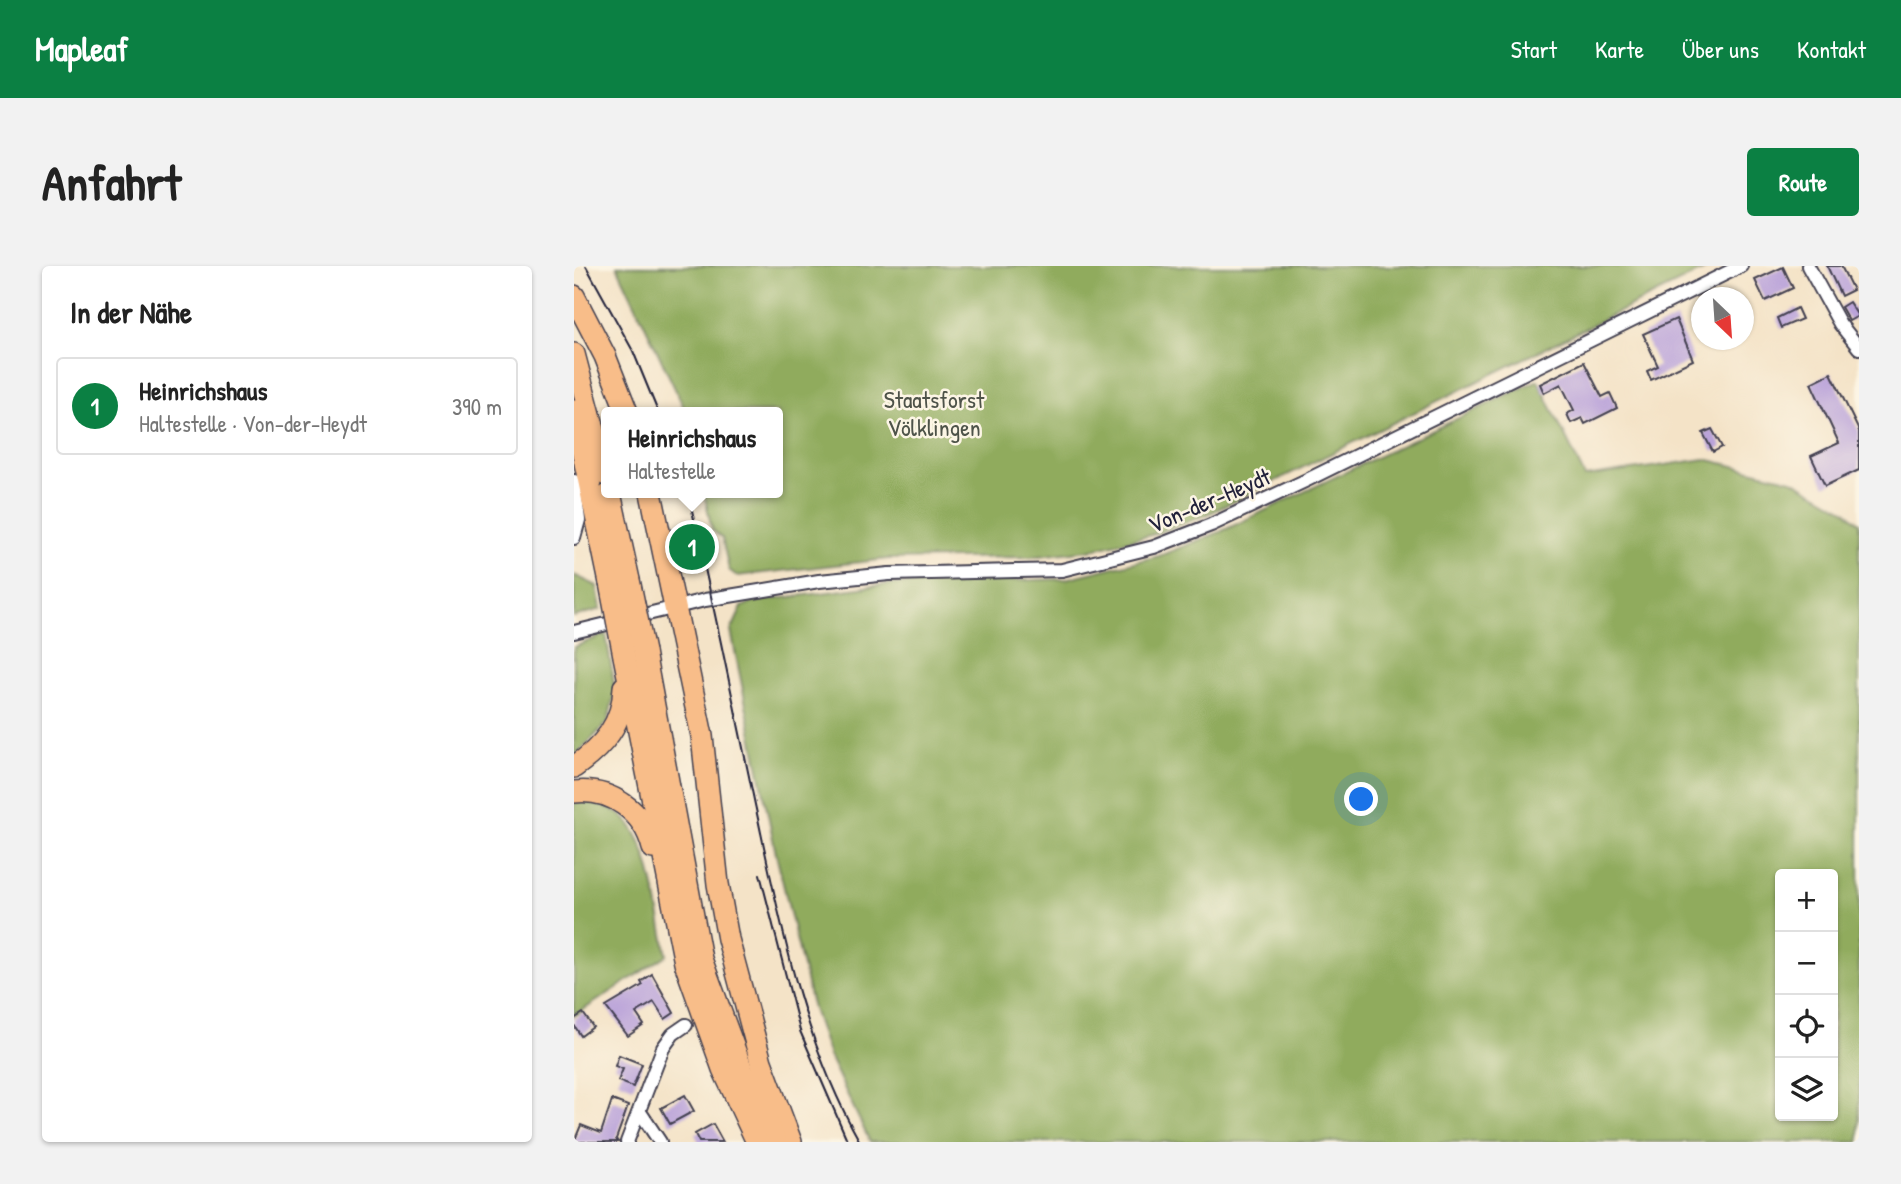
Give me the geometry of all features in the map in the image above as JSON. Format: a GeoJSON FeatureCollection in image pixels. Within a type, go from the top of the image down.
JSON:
{"type":"FeatureCollection","features":[{"type":"Feature","properties":{"kind":"highway"},"geometry":{"type":"LineString","coordinates":[[574,296],[606,356],[625,407]]}},
{"type":"Feature","properties":{"kind":"highway"},"geometry":{"type":"LineString","coordinates":[[574,354],[601,456]]}},
{"type":"Feature","properties":{"kind":"highway"},"geometry":{"type":"LineString","coordinates":[[574,410],[620,582],[701,959],[742,1070],[776,1142]]}},
{"type":"Feature","properties":{"kind":"highway"},"geometry":{"type":"LineString","coordinates":[[611,498],[620,582]]}},
{"type":"Feature","properties":{"kind":"highway"},"geometry":{"type":"LineString","coordinates":[[651,498],[702,736],[718,884],[728,939],[761,1062],[791,1142]]}},
{"type":"Feature","properties":{"kind":"highway"},"geometry":{"type":"LineString","coordinates":[[575,766],[609,737],[622,711],[634,654]]}},
{"type":"Feature","properties":{"kind":"highway"},"geometry":{"type":"LineString","coordinates":[[634,654],[674,909],[694,993],[723,1069],[757,1142]]}},
{"type":"Feature","properties":{"kind":"highway"},"geometry":{"type":"LineString","coordinates":[[578,792],[607,795],[621,802],[646,829],[674,909]]}},
{"type":"Feature","properties":{"kind":"street","name":"Von-der-Heydt"},"geometry":{"type":"LineString","coordinates":[[574,632],[751,591],[889,574],[1062,570],[1154,547],[1221,521],[1309,479],[1741,266]]}},
{"type":"Feature","properties":{"kind":"street"},"geometry":{"type":"LineString","coordinates":[[1808,266],[1840,324],[1859,348]]}},
{"type":"Feature","properties":{"kind":"street"},"geometry":{"type":"LineString","coordinates":[[574,481],[579,520],[574,538]]}},
{"type":"Feature","properties":{"kind":"street"},"geometry":{"type":"LineString","coordinates":[[627,1142],[663,1048],[673,1034],[686,1025]]}},
{"type":"Feature","properties":{"kind":"street"},"geometry":{"type":"LineString","coordinates":[[640,1112],[660,1142]]}},
{"type":"Feature","properties":{"kind":"green space","name":"Staatsforst Völklingen"},"geometry":{"type":"Polygon","coordinates":[[[617,266],[1712,266],[1206,515],[1151,535],[1089,550],[1031,557],[888,559],[737,576],[729,570],[722,538],[712,530],[705,498],[783,498],[783,407],[684,407],[617,266]]]}},
{"type":"Feature","properties":{"kind":"green space"},"geometry":{"type":"Polygon","coordinates":[[[1538,380],[1585,477],[1705,459],[1792,480],[1846,511],[1859,523],[1859,1142],[870,1142],[829,1056],[813,1009],[776,854],[731,631],[742,607],[752,602],[890,584],[1065,579],[1159,556],[1220,532],[1538,380]]]}},
{"type":"Feature","properties":{"kind":"green space"},"geometry":{"type":"Polygon","coordinates":[[[574,575],[597,586],[601,609],[574,617],[574,575]]]}},
{"type":"Feature","properties":{"kind":"green space"},"geometry":{"type":"Polygon","coordinates":[[[606,634],[615,690],[608,722],[574,757],[574,647],[606,634]]]}},
{"type":"Feature","properties":{"kind":"green space"},"geometry":{"type":"Polygon","coordinates":[[[583,802],[614,811],[633,829],[648,862],[667,955],[574,1016],[574,803],[583,802]]]}},
{"type":"Feature","properties":{"kind":"building"},"geometry":{"type":"Polygon","coordinates":[[[1827,266],[1841,266],[1853,290],[1841,296],[1827,266]]]}},
{"type":"Feature","properties":{"kind":"building"},"geometry":{"type":"Polygon","coordinates":[[[1783,267],[1793,288],[1765,301],[1755,280],[1783,267]]]}},
{"type":"Feature","properties":{"kind":"building"},"geometry":{"type":"Polygon","coordinates":[[[1849,302],[1858,316],[1849,321],[1841,307],[1849,302]]]}},
{"type":"Feature","properties":{"kind":"building"},"geometry":{"type":"Polygon","coordinates":[[[1797,308],[1802,319],[1781,328],[1777,318],[1797,308]]]}},
{"type":"Feature","properties":{"kind":"building"},"geometry":{"type":"Polygon","coordinates":[[[1676,319],[1693,360],[1651,380],[1647,371],[1658,366],[1643,334],[1676,319]]]}},
{"type":"Feature","properties":{"kind":"building"},"geometry":{"type":"Polygon","coordinates":[[[1584,362],[1602,397],[1610,393],[1617,408],[1585,424],[1582,418],[1571,423],[1567,414],[1574,410],[1561,384],[1544,393],[1540,384],[1584,362]]]}},
{"type":"Feature","properties":{"kind":"building"},"geometry":{"type":"Polygon","coordinates":[[[1831,373],[1859,431],[1859,470],[1825,486],[1811,456],[1839,443],[1811,383],[1831,373]]]}},
{"type":"Feature","properties":{"kind":"building"},"geometry":{"type":"Polygon","coordinates":[[[1712,429],[1722,447],[1713,452],[1703,433],[1712,429]]]}},
{"type":"Feature","properties":{"kind":"building"},"geometry":{"type":"Polygon","coordinates":[[[652,974],[674,1013],[665,1019],[654,1002],[636,1013],[644,1025],[628,1036],[606,1007],[643,985],[641,982],[652,974]]]}},
{"type":"Feature","properties":{"kind":"building"},"geometry":{"type":"Polygon","coordinates":[[[583,1013],[593,1027],[581,1036],[574,1025],[574,1019],[583,1013]]]}},
{"type":"Feature","properties":{"kind":"building"},"geometry":{"type":"Polygon","coordinates":[[[619,1055],[642,1064],[633,1087],[618,1081],[623,1069],[615,1066],[619,1055]]]}},
{"type":"Feature","properties":{"kind":"building"},"geometry":{"type":"Polygon","coordinates":[[[685,1095],[694,1111],[670,1124],[661,1108],[685,1095]]]}},
{"type":"Feature","properties":{"kind":"building"},"geometry":{"type":"Polygon","coordinates":[[[612,1100],[628,1106],[616,1139],[618,1142],[574,1142],[581,1125],[601,1133],[612,1100]]]}},
{"type":"Feature","properties":{"kind":"building"},"geometry":{"type":"Polygon","coordinates":[[[713,1124],[723,1142],[699,1142],[695,1134],[713,1124]]]}},
{"type":"Feature","properties":{"kind":"tram line"},"geometry":{"type":"LineString","coordinates":[[586,266],[633,351],[656,407]]}},
{"type":"Feature","properties":{"kind":"tram line"},"geometry":{"type":"LineString","coordinates":[[689,498],[775,898],[796,982],[823,1064],[860,1142]]}},
{"type":"Feature","properties":{"kind":"tram line"},"geometry":{"type":"LineString","coordinates":[[760,874],[800,1031],[848,1142]]}},
{"type":"Feature","properties":{"kind":"place","name":"Heinrichshaus"},"geometry":{"type":"Point","coordinates":[692,547]}}]}
